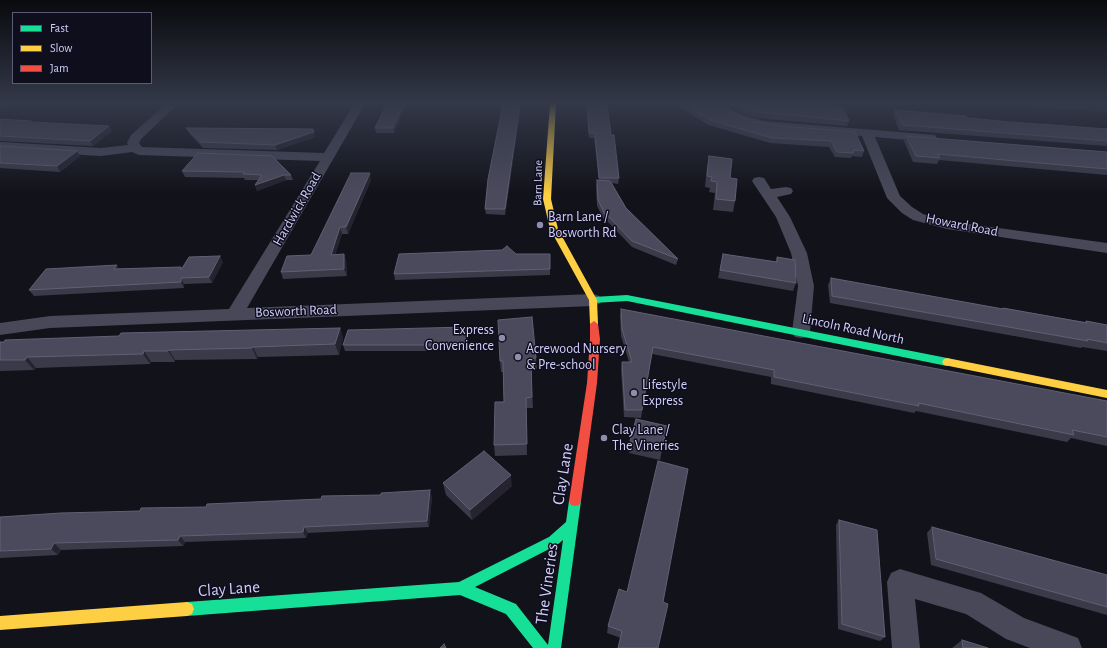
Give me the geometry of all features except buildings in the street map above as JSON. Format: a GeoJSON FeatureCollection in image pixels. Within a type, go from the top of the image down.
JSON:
{"type":"FeatureCollection","features":[{"type":"Feature","properties":{"kind":"street"},"geometry":{"type":"LineString","coordinates":[[135,148],[133,143],[140,134]]}},
{"type":"Feature","properties":{"kind":"street","name":"Hardwick Road"},"geometry":{"type":"LineString","coordinates":[[235,314],[341,134]]}},
{"type":"Feature","properties":{"kind":"street","name":"Barn Lane"},"geometry":{"type":"LineString","coordinates":[[551,134],[547,199],[550,215],[554,229],[586,283],[593,300]]}},
{"type":"Feature","properties":{"kind":"street","name":"Howard Road"},"geometry":{"type":"LineString","coordinates":[[868,134],[894,198],[907,210],[918,217],[947,225],[1107,248]]}},
{"type":"Feature","properties":{"kind":"street"},"geometry":{"type":"LineString","coordinates":[[883,134],[944,139]]}},
{"type":"Feature","properties":{"kind":"street"},"geometry":{"type":"LineString","coordinates":[[0,146],[101,152],[135,148],[145,152],[327,157]]}},
{"type":"Feature","properties":{"kind":"street"},"geometry":{"type":"LineString","coordinates":[[786,191],[763,188],[784,217],[799,253],[806,286],[801,332]]}},
{"type":"Feature","properties":{"kind":"street","name":"Lincoln Road North"},"geometry":{"type":"LineString","coordinates":[[593,300],[627,298],[1107,394]]}},
{"type":"Feature","properties":{"kind":"street","name":"Bosworth Road"},"geometry":{"type":"LineString","coordinates":[[0,329],[50,322],[593,300]]}},
{"type":"Feature","properties":{"kind":"street","name":"Clay Lane"},"geometry":{"type":"LineString","coordinates":[[0,623],[460,588],[553,541],[571,525],[592,383],[595,339],[593,300]]}},
{"type":"Feature","properties":{"kind":"street","name":"The Vineries"},"geometry":{"type":"LineString","coordinates":[[554,648],[571,525]]}},
{"type":"Feature","properties":{"kind":"street"},"geometry":{"type":"LineString","coordinates":[[906,648],[900,582],[972,602],[1016,629],[1068,648]]}},
{"type":"Feature","properties":{"kind":"street","name":"Clay Lane"},"geometry":{"type":"LineString","coordinates":[[460,588],[511,609],[542,648]]}},
{"type":"Feature","properties":{"kind":"traffic: fast"},"geometry":{"type":"LineString","coordinates":[[593,300],[627,298],[947,362]]}},
{"type":"Feature","properties":{"kind":"traffic: fast"},"geometry":{"type":"LineString","coordinates":[[554,648],[575,501]]}},
{"type":"Feature","properties":{"kind":"traffic: fast"},"geometry":{"type":"LineString","coordinates":[[187,609],[460,588],[553,541],[571,525]]}},
{"type":"Feature","properties":{"kind":"traffic: fast"},"geometry":{"type":"LineString","coordinates":[[460,588],[511,609],[542,648]]}},
{"type":"Feature","properties":{"kind":"traffic: slow"},"geometry":{"type":"LineString","coordinates":[[551,134],[547,199],[554,229],[593,300],[594,324]]}},
{"type":"Feature","properties":{"kind":"traffic: slow"},"geometry":{"type":"LineString","coordinates":[[947,362],[1107,394]]}},
{"type":"Feature","properties":{"kind":"traffic: slow"},"geometry":{"type":"LineString","coordinates":[[0,623],[187,609]]}},
{"type":"Feature","properties":{"kind":"traffic: jam"},"geometry":{"type":"LineString","coordinates":[[575,501],[592,383],[595,339],[594,324]]}},
{"type":"Feature","properties":{"kind":"place","name":"Barn Lane / Bosworth Rd"},"geometry":{"type":"Point","coordinates":[540,225]}},
{"type":"Feature","properties":{"kind":"place","name":"Express Convenience"},"geometry":{"type":"Point","coordinates":[502,338]}},
{"type":"Feature","properties":{"kind":"place","name":"Acrewood Nursery & Pre-school"},"geometry":{"type":"Point","coordinates":[518,357]}},
{"type":"Feature","properties":{"kind":"place","name":"Lifestyle Express"},"geometry":{"type":"Point","coordinates":[634,393]}},
{"type":"Feature","properties":{"kind":"place","name":"Clay Lane / The Vineries"},"geometry":{"type":"Point","coordinates":[604,438]}}]}
